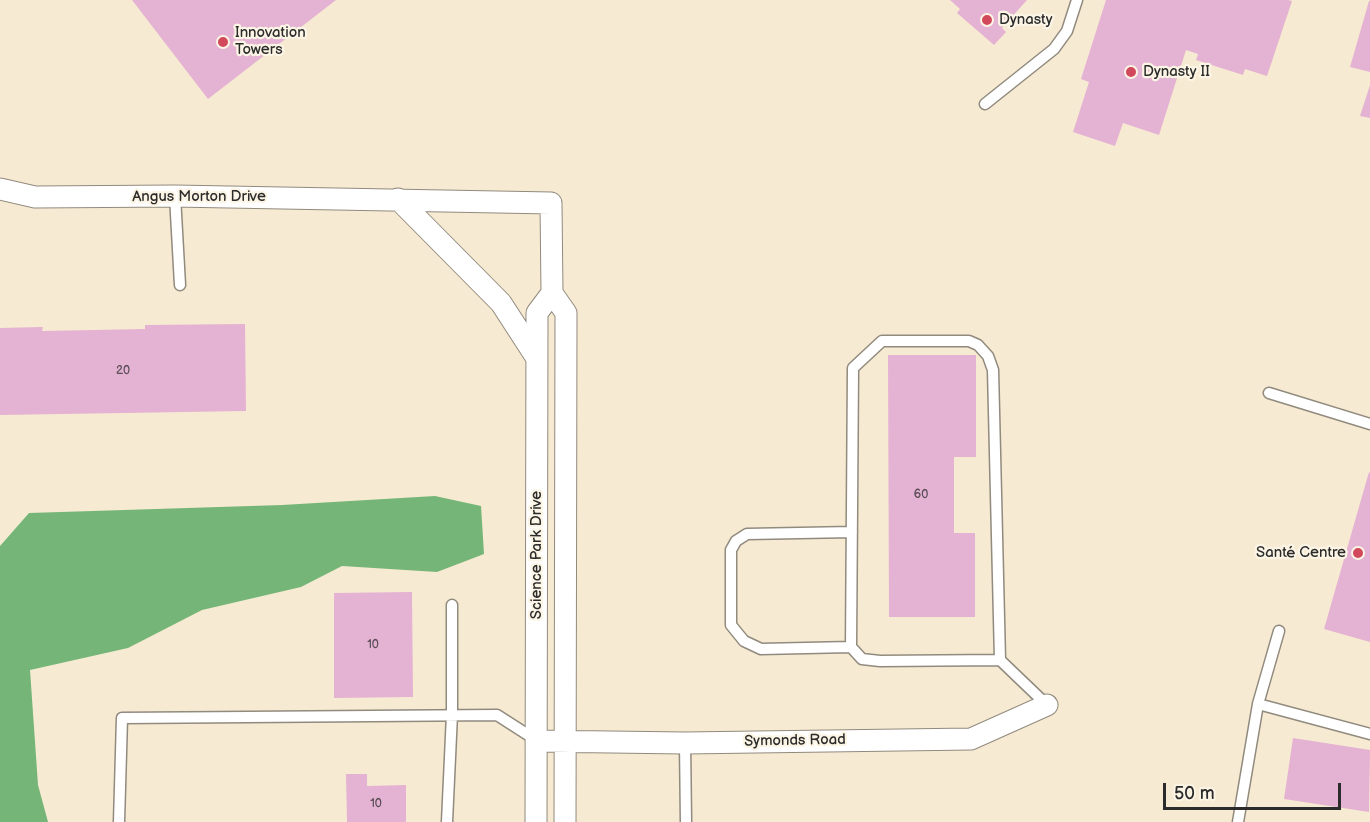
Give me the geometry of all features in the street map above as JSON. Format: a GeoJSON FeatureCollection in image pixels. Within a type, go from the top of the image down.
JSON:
{"type":"FeatureCollection","features":[{"type":"Feature","properties":{"kind":"street","name":"Angus Morton Drive"},"geometry":{"type":"LineString","coordinates":[[0,189],[35,197],[175,196],[551,203]]}},
{"type":"Feature","properties":{"kind":"street"},"geometry":{"type":"LineString","coordinates":[[398,199],[501,303],[536,357]]}},
{"type":"Feature","properties":{"kind":"street","name":"Science Park Drive"},"geometry":{"type":"LineString","coordinates":[[551,203],[552,293],[566,313],[565,822]]}},
{"type":"Feature","properties":{"kind":"street","name":"Science Park Drive"},"geometry":{"type":"LineString","coordinates":[[536,822],[537,313],[552,293]]}},
{"type":"Feature","properties":{"kind":"street","name":"Symonds Road"},"geometry":{"type":"LineString","coordinates":[[536,741],[685,743],[971,739],[1047,705]]}},
{"type":"Feature","properties":{"kind":"lane"},"geometry":{"type":"LineString","coordinates":[[985,104],[1054,50],[1067,31],[1077,0]]}},
{"type":"Feature","properties":{"kind":"lane"},"geometry":{"type":"LineString","coordinates":[[175,196],[180,285]]}},
{"type":"Feature","properties":{"kind":"lane"},"geometry":{"type":"LineString","coordinates":[[1000,660],[993,370],[988,356],[978,345],[969,341],[882,341],[853,368],[851,647],[862,659],[880,661],[1000,660],[1047,705]]}},
{"type":"Feature","properties":{"kind":"lane"},"geometry":{"type":"LineString","coordinates":[[1269,393],[1370,424]]}},
{"type":"Feature","properties":{"kind":"lane"},"geometry":{"type":"LineString","coordinates":[[851,647],[761,649],[744,641],[731,625],[731,550],[736,541],[747,534],[852,532]]}},
{"type":"Feature","properties":{"kind":"lane"},"geometry":{"type":"LineString","coordinates":[[447,822],[452,714],[452,605]]}},
{"type":"Feature","properties":{"kind":"lane"},"geometry":{"type":"LineString","coordinates":[[1238,822],[1258,704],[1279,631]]}},
{"type":"Feature","properties":{"kind":"lane"},"geometry":{"type":"LineString","coordinates":[[1258,704],[1370,734]]}},
{"type":"Feature","properties":{"kind":"lane"},"geometry":{"type":"LineString","coordinates":[[119,822],[122,718],[497,715],[536,741]]}},
{"type":"Feature","properties":{"kind":"lane"},"geometry":{"type":"LineString","coordinates":[[685,743],[686,822]]}},
{"type":"Feature","properties":{"kind":"green space"},"geometry":{"type":"Polygon","coordinates":[[[435,496],[481,506],[484,554],[437,572],[342,566],[301,587],[202,610],[128,648],[30,670],[38,785],[48,822],[0,822],[0,546],[29,513],[282,505],[435,496]]]}},
{"type":"Feature","properties":{"kind":"building","name":"Innovation Towers"},"geometry":{"type":"Polygon","coordinates":[[[132,0],[336,0],[208,99],[132,0]]]}},
{"type":"Feature","properties":{"kind":"building","name":"Dynasty"},"geometry":{"type":"Polygon","coordinates":[[[950,0],[1027,0],[1002,28],[1006,32],[994,45],[957,13],[960,9],[950,0]]]}},
{"type":"Feature","properties":{"kind":"building","name":"Dynasty II"},"geometry":{"type":"Polygon","coordinates":[[[1106,0],[1292,1],[1267,76],[1245,69],[1243,75],[1196,60],[1198,54],[1186,50],[1159,135],[1123,123],[1115,146],[1073,132],[1089,82],[1081,79],[1106,0]]]}},
{"type":"Feature","properties":{"kind":"building"},"geometry":{"type":"Polygon","coordinates":[[[1370,1],[1370,72],[1350,67],[1370,1]]]}},
{"type":"Feature","properties":{"kind":"building"},"geometry":{"type":"Polygon","coordinates":[[[1370,85],[1370,118],[1360,116],[1370,85]]]}},
{"type":"Feature","properties":{"kind":"building"},"geometry":{"type":"Polygon","coordinates":[[[245,324],[246,411],[0,415],[0,328],[43,327],[42,331],[145,329],[145,325],[245,324]]]}},
{"type":"Feature","properties":{"kind":"building"},"geometry":{"type":"Polygon","coordinates":[[[888,355],[976,355],[976,457],[954,457],[954,533],[975,533],[975,617],[889,617],[888,355]]]}},
{"type":"Feature","properties":{"kind":"building","name":"Santé Centre"},"geometry":{"type":"Polygon","coordinates":[[[1370,473],[1370,642],[1324,629],[1370,473]]]}},
{"type":"Feature","properties":{"kind":"building"},"geometry":{"type":"Polygon","coordinates":[[[412,592],[413,697],[334,698],[334,593],[412,592]]]}},
{"type":"Feature","properties":{"kind":"building"},"geometry":{"type":"Polygon","coordinates":[[[1293,738],[1370,750],[1369,812],[1284,799],[1293,738]]]}},
{"type":"Feature","properties":{"kind":"building"},"geometry":{"type":"Polygon","coordinates":[[[346,774],[367,774],[367,786],[406,785],[406,822],[347,822],[346,774]]]}},
{"type":"Feature","properties":{"kind":"place","name":"Dynasty"},"geometry":{"type":"Point","coordinates":[987,20]}},
{"type":"Feature","properties":{"kind":"place","name":"Innovation Towers"},"geometry":{"type":"Point","coordinates":[223,42]}},
{"type":"Feature","properties":{"kind":"place","name":"Dynasty II"},"geometry":{"type":"Point","coordinates":[1131,72]}},
{"type":"Feature","properties":{"kind":"place","name":"Santé Centre"},"geometry":{"type":"Point","coordinates":[1358,553]}}]}
